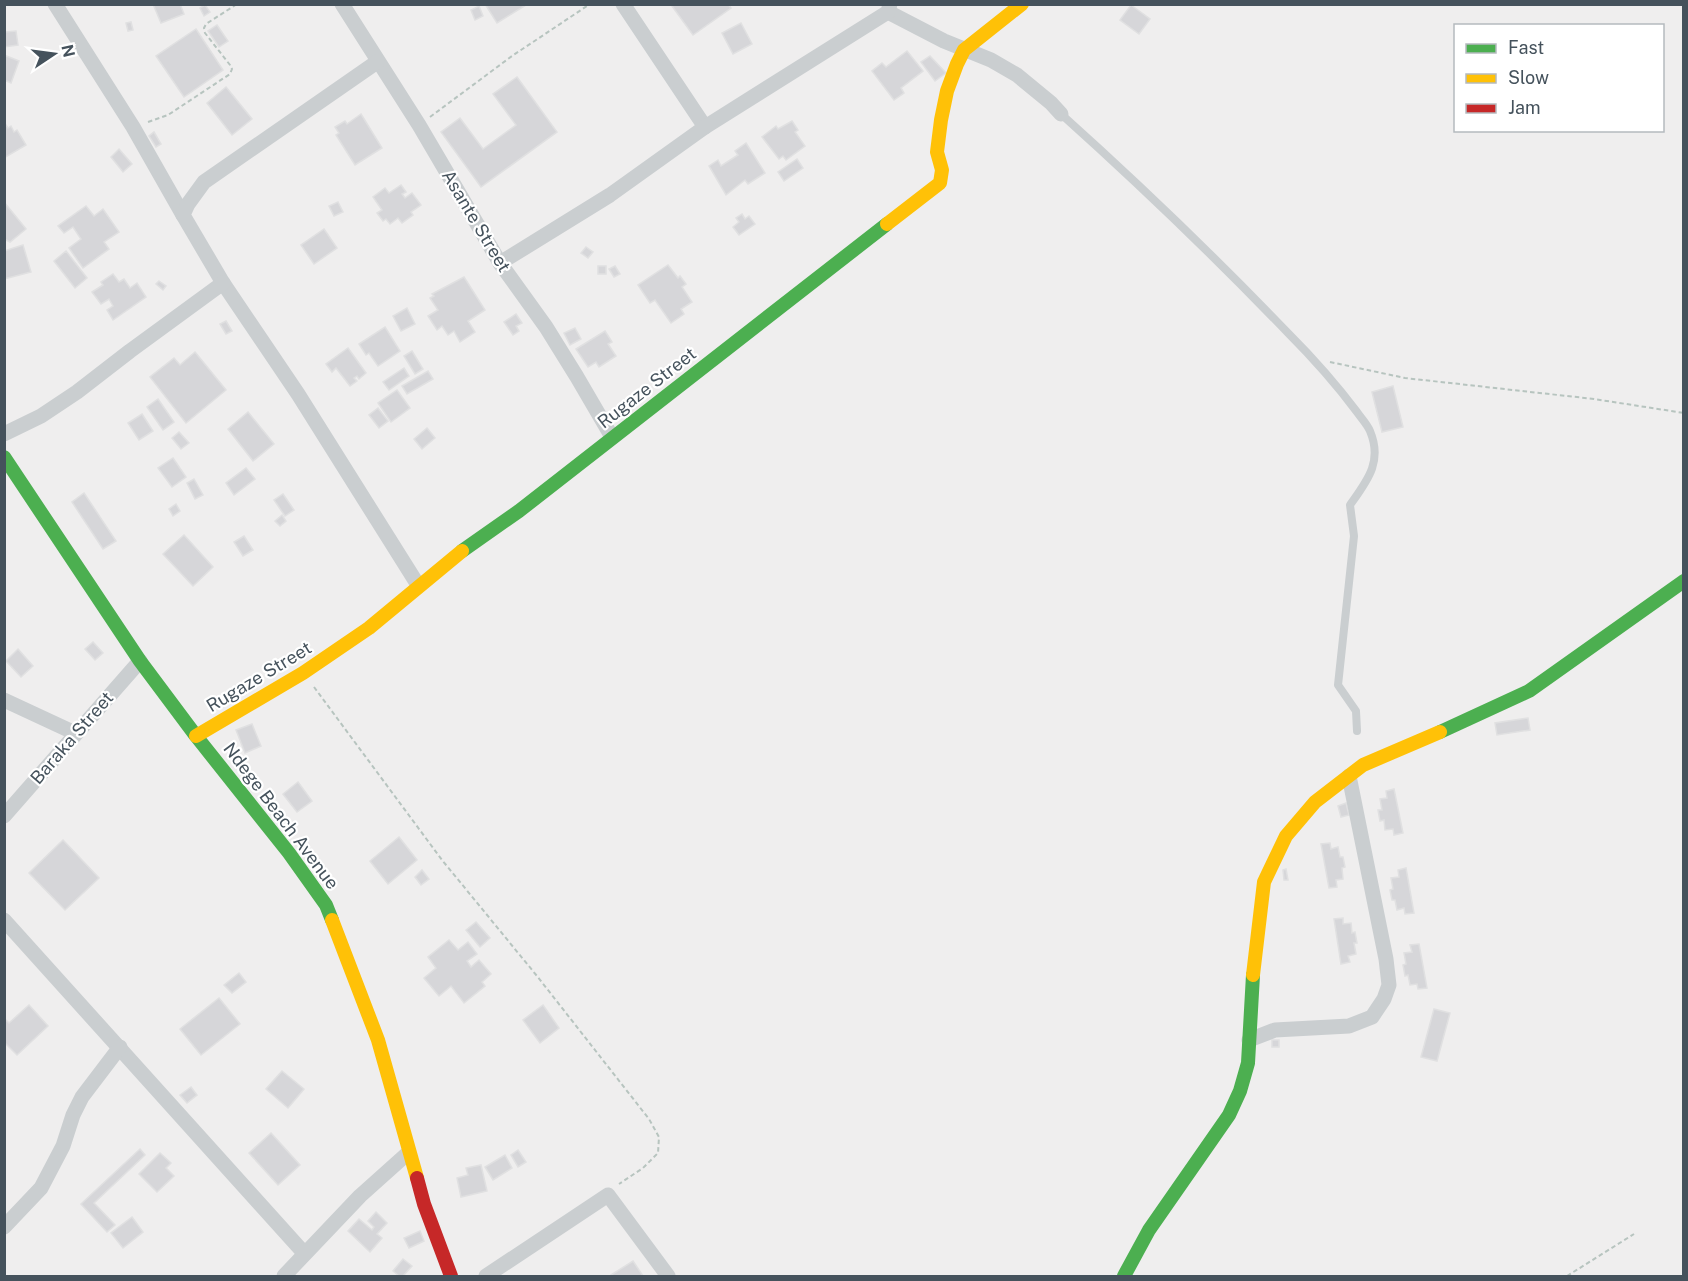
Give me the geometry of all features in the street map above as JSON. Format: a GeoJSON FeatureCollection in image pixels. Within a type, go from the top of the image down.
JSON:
{"type":"FeatureCollection","features":[{"type":"Feature","properties":{"kind":"street"},"geometry":{"type":"LineString","coordinates":[[55,4],[133,127],[223,282],[304,403],[418,585]]}},
{"type":"Feature","properties":{"kind":"street","name":"Asante Street"},"geometry":{"type":"LineString","coordinates":[[342,4],[419,125],[500,263],[546,327],[612,437]]}},
{"type":"Feature","properties":{"kind":"street"},"geometry":{"type":"LineString","coordinates":[[623,4],[705,127]]}},
{"type":"Feature","properties":{"kind":"street","name":"Rugaze Street"},"geometry":{"type":"LineString","coordinates":[[196,736],[303,673],[369,628],[475,540],[519,511],[568,474],[612,437],[940,183],[942,170],[937,152],[941,120],[947,91],[957,64],[964,50],[1022,4]]}},
{"type":"Feature","properties":{"kind":"street"},"geometry":{"type":"LineString","coordinates":[[500,263],[610,195],[705,127],[889,8],[944,42],[991,60],[1017,75],[1061,114]]}},
{"type":"Feature","properties":{"kind":"street"},"geometry":{"type":"LineString","coordinates":[[183,215],[204,182],[377,62]]}},
{"type":"Feature","properties":{"kind":"street"},"geometry":{"type":"LineString","coordinates":[[4,434],[41,416],[77,392],[223,282]]}},
{"type":"Feature","properties":{"kind":"street","name":"Ndege Beach Avenue"},"geometry":{"type":"LineString","coordinates":[[4,457],[140,661],[289,853],[326,905],[378,1040],[408,1154],[424,1204],[452,1276]]}},
{"type":"Feature","properties":{"kind":"street"},"geometry":{"type":"LineString","coordinates":[[1124,1276],[1149,1230],[1229,1115],[1240,1090],[1248,1063],[1254,962],[1264,882],[1286,836],[1315,802],[1363,765],[1496,708],[1529,691],[1683,581]]}},
{"type":"Feature","properties":{"kind":"street","name":"Baraka Street"},"geometry":{"type":"LineString","coordinates":[[4,816],[140,661]]}},
{"type":"Feature","properties":{"kind":"street"},"geometry":{"type":"LineString","coordinates":[[4,700],[75,733]]}},
{"type":"Feature","properties":{"kind":"street"},"geometry":{"type":"LineString","coordinates":[[1249,1040],[1275,1030],[1348,1026],[1372,1017],[1384,999],[1389,985],[1386,959],[1348,776]]}},
{"type":"Feature","properties":{"kind":"street"},"geometry":{"type":"LineString","coordinates":[[4,920],[304,1253]]}},
{"type":"Feature","properties":{"kind":"street"},"geometry":{"type":"LineString","coordinates":[[4,1227],[41,1188],[63,1146],[73,1115],[82,1097],[120,1047]]}},
{"type":"Feature","properties":{"kind":"street"},"geometry":{"type":"LineString","coordinates":[[284,1276],[360,1196],[408,1154]]}},
{"type":"Feature","properties":{"kind":"street"},"geometry":{"type":"LineString","coordinates":[[486,1276],[609,1195],[668,1276]]}},
{"type":"Feature","properties":{"kind":"lane"},"geometry":{"type":"LineString","coordinates":[[1061,114],[1130,176],[1223,266],[1313,358],[1370,430],[1376,459],[1371,474],[1350,506],[1354,536],[1338,685],[1356,711],[1357,731]]}},
{"type":"Feature","properties":{"kind":"path"},"geometry":{"type":"LineString","coordinates":[[133,127],[168,115],[230,74],[232,69],[230,65],[204,28],[206,24],[237,4]]}},
{"type":"Feature","properties":{"kind":"path"},"geometry":{"type":"LineString","coordinates":[[419,125],[590,4]]}},
{"type":"Feature","properties":{"kind":"path"},"geometry":{"type":"LineString","coordinates":[[1313,358],[1405,378],[1594,399],[1683,413]]}},
{"type":"Feature","properties":{"kind":"path"},"geometry":{"type":"LineString","coordinates":[[303,673],[442,860],[544,984],[635,1098],[649,1119],[659,1137],[658,1153],[609,1195]]}},
{"type":"Feature","properties":{"kind":"path"},"geometry":{"type":"LineString","coordinates":[[1568,1276],[1634,1234]]}},
{"type":"Feature","properties":{"kind":"building"},"geometry":{"type":"Polygon","coordinates":[[[153,4],[180,4],[184,14],[161,23],[153,4]]]}},
{"type":"Feature","properties":{"kind":"building"},"geometry":{"type":"Polygon","coordinates":[[[485,4],[526,4],[526,5],[497,23],[485,4]]]}},
{"type":"Feature","properties":{"kind":"building"},"geometry":{"type":"Polygon","coordinates":[[[674,4],[728,4],[731,8],[693,35],[672,6],[674,4]]]}},
{"type":"Feature","properties":{"kind":"building"},"geometry":{"type":"Polygon","coordinates":[[[205,5],[210,12],[204,16],[200,8],[205,5]]]}},
{"type":"Feature","properties":{"kind":"building"},"geometry":{"type":"Polygon","coordinates":[[[1131,5],[1150,19],[1139,34],[1120,20],[1131,5]]]}},
{"type":"Feature","properties":{"kind":"building"},"geometry":{"type":"Polygon","coordinates":[[[479,6],[483,16],[475,20],[471,10],[479,6]]]}},
{"type":"Feature","properties":{"kind":"building"},"geometry":{"type":"Polygon","coordinates":[[[4,20],[5,32],[16,31],[18,45],[4,47],[4,20]]]}},
{"type":"Feature","properties":{"kind":"building"},"geometry":{"type":"Polygon","coordinates":[[[131,22],[133,30],[128,31],[126,23],[131,22]]]}},
{"type":"Feature","properties":{"kind":"building"},"geometry":{"type":"Polygon","coordinates":[[[741,23],[752,44],[733,54],[722,33],[741,23]]]}},
{"type":"Feature","properties":{"kind":"building"},"geometry":{"type":"Polygon","coordinates":[[[217,25],[228,41],[219,47],[208,31],[217,25]]]}},
{"type":"Feature","properties":{"kind":"building"},"geometry":{"type":"Polygon","coordinates":[[[196,29],[223,70],[184,97],[156,56],[196,29]]]}},
{"type":"Feature","properties":{"kind":"building"},"geometry":{"type":"Polygon","coordinates":[[[907,51],[923,71],[901,88],[904,93],[894,100],[872,71],[882,63],[886,67],[907,51]]]}},
{"type":"Feature","properties":{"kind":"building"},"geometry":{"type":"Polygon","coordinates":[[[4,55],[19,61],[11,83],[4,80],[4,55]]]}},
{"type":"Feature","properties":{"kind":"building"},"geometry":{"type":"Polygon","coordinates":[[[930,56],[946,73],[935,81],[921,62],[930,56]]]}},
{"type":"Feature","properties":{"kind":"building"},"geometry":{"type":"Polygon","coordinates":[[[517,77],[557,132],[481,187],[441,132],[460,118],[483,149],[516,125],[493,94],[517,77]]]}},
{"type":"Feature","properties":{"kind":"building"},"geometry":{"type":"Polygon","coordinates":[[[226,87],[252,119],[232,135],[207,103],[226,87]]]}},
{"type":"Feature","properties":{"kind":"building"},"geometry":{"type":"Polygon","coordinates":[[[361,114],[382,148],[355,165],[336,135],[339,133],[335,127],[345,121],[347,124],[361,114]]]}},
{"type":"Feature","properties":{"kind":"building"},"geometry":{"type":"Polygon","coordinates":[[[792,121],[798,130],[795,132],[805,146],[786,160],[783,156],[779,159],[762,137],[776,126],[778,129],[792,121]]]}},
{"type":"Feature","properties":{"kind":"building"},"geometry":{"type":"Polygon","coordinates":[[[4,122],[8,128],[11,126],[14,132],[17,130],[26,145],[4,158],[4,122]]]}},
{"type":"Feature","properties":{"kind":"building"},"geometry":{"type":"Polygon","coordinates":[[[154,132],[161,144],[156,147],[149,136],[154,132]]]}},
{"type":"Feature","properties":{"kind":"building"},"geometry":{"type":"Polygon","coordinates":[[[746,143],[765,173],[748,184],[745,180],[726,195],[709,166],[718,160],[721,166],[738,155],[735,151],[746,143]]]}},
{"type":"Feature","properties":{"kind":"building"},"geometry":{"type":"Polygon","coordinates":[[[119,149],[132,164],[123,172],[111,157],[119,149]]]}},
{"type":"Feature","properties":{"kind":"building"},"geometry":{"type":"Polygon","coordinates":[[[797,159],[803,168],[784,181],[778,172],[797,159]]]}},
{"type":"Feature","properties":{"kind":"building"},"geometry":{"type":"Polygon","coordinates":[[[401,185],[406,192],[402,194],[405,198],[412,193],[421,205],[402,223],[398,218],[390,224],[386,219],[383,221],[377,213],[382,210],[373,197],[385,188],[389,193],[401,185]]]}},
{"type":"Feature","properties":{"kind":"building"},"geometry":{"type":"Polygon","coordinates":[[[4,202],[26,229],[10,242],[4,239],[4,202]]]}},
{"type":"Feature","properties":{"kind":"building"},"geometry":{"type":"Polygon","coordinates":[[[338,202],[343,212],[334,216],[329,206],[338,202]]]}},
{"type":"Feature","properties":{"kind":"building"},"geometry":{"type":"Polygon","coordinates":[[[86,206],[94,216],[103,209],[119,232],[104,242],[109,249],[83,268],[69,248],[81,239],[73,227],[64,233],[58,226],[86,206]]]}},
{"type":"Feature","properties":{"kind":"building"},"geometry":{"type":"Polygon","coordinates":[[[742,214],[745,219],[749,216],[755,224],[739,235],[733,227],[739,222],[736,218],[742,214]]]}},
{"type":"Feature","properties":{"kind":"building"},"geometry":{"type":"Polygon","coordinates":[[[324,229],[337,248],[314,264],[301,245],[324,229]]]}},
{"type":"Feature","properties":{"kind":"building"},"geometry":{"type":"Polygon","coordinates":[[[23,245],[31,272],[4,279],[4,251],[23,245]]]}},
{"type":"Feature","properties":{"kind":"building"},"geometry":{"type":"Polygon","coordinates":[[[586,247],[593,252],[588,258],[581,253],[586,247]]]}},
{"type":"Feature","properties":{"kind":"building"},"geometry":{"type":"Polygon","coordinates":[[[66,251],[87,278],[75,288],[54,261],[66,251]]]}},
{"type":"Feature","properties":{"kind":"building"},"geometry":{"type":"Polygon","coordinates":[[[668,265],[686,284],[682,287],[692,302],[681,309],[684,314],[671,323],[655,300],[650,303],[638,285],[668,265]]]}},
{"type":"Feature","properties":{"kind":"building"},"geometry":{"type":"Polygon","coordinates":[[[598,266],[606,266],[606,274],[598,274],[598,266]]]}},
{"type":"Feature","properties":{"kind":"building"},"geometry":{"type":"Polygon","coordinates":[[[615,266],[620,274],[614,277],[609,269],[615,266]]]}},
{"type":"Feature","properties":{"kind":"building"},"geometry":{"type":"Polygon","coordinates":[[[113,274],[119,282],[124,279],[130,288],[137,283],[146,297],[113,320],[107,310],[113,306],[109,299],[101,304],[92,292],[103,285],[101,282],[113,274]]]}},
{"type":"Feature","properties":{"kind":"building"},"geometry":{"type":"Polygon","coordinates":[[[464,277],[485,310],[468,321],[475,332],[460,342],[454,331],[448,335],[442,326],[437,330],[428,316],[438,310],[430,298],[434,296],[432,294],[464,277]]]}},
{"type":"Feature","properties":{"kind":"building"},"geometry":{"type":"Polygon","coordinates":[[[159,281],[166,286],[163,290],[156,284],[159,281]]]}},
{"type":"Feature","properties":{"kind":"building"},"geometry":{"type":"Polygon","coordinates":[[[407,308],[415,324],[401,331],[393,316],[407,308]]]}},
{"type":"Feature","properties":{"kind":"building"},"geometry":{"type":"Polygon","coordinates":[[[516,314],[522,323],[516,326],[519,331],[513,335],[504,322],[516,314]]]}},
{"type":"Feature","properties":{"kind":"building"},"geometry":{"type":"Polygon","coordinates":[[[226,321],[232,331],[226,334],[220,324],[226,321]]]}},
{"type":"Feature","properties":{"kind":"building"},"geometry":{"type":"Polygon","coordinates":[[[385,327],[400,351],[378,366],[369,353],[366,355],[359,344],[385,327]]]}},
{"type":"Feature","properties":{"kind":"building"},"geometry":{"type":"Polygon","coordinates":[[[575,328],[581,339],[570,345],[564,333],[575,328]]]}},
{"type":"Feature","properties":{"kind":"building"},"geometry":{"type":"Polygon","coordinates":[[[605,331],[612,342],[608,344],[616,356],[599,367],[596,362],[588,367],[576,349],[605,331]]]}},
{"type":"Feature","properties":{"kind":"building"},"geometry":{"type":"Polygon","coordinates":[[[348,348],[366,373],[359,379],[357,376],[354,378],[357,381],[350,386],[336,368],[332,372],[326,364],[348,348]]]}},
{"type":"Feature","properties":{"kind":"building"},"geometry":{"type":"Polygon","coordinates":[[[412,351],[423,369],[415,374],[404,356],[412,351]]]}},
{"type":"Feature","properties":{"kind":"building"},"geometry":{"type":"Polygon","coordinates":[[[195,352],[226,390],[186,423],[150,377],[174,358],[180,365],[195,352]]]}},
{"type":"Feature","properties":{"kind":"building"},"geometry":{"type":"Polygon","coordinates":[[[404,368],[409,376],[389,390],[383,382],[404,368]]]}},
{"type":"Feature","properties":{"kind":"building"},"geometry":{"type":"Polygon","coordinates":[[[428,371],[433,379],[407,394],[402,386],[428,371]]]}},
{"type":"Feature","properties":{"kind":"building"},"geometry":{"type":"Polygon","coordinates":[[[1393,386],[1403,427],[1382,432],[1372,392],[1393,386]]]}},
{"type":"Feature","properties":{"kind":"building"},"geometry":{"type":"Polygon","coordinates":[[[397,390],[410,408],[391,422],[378,403],[397,390]]]}},
{"type":"Feature","properties":{"kind":"building"},"geometry":{"type":"Polygon","coordinates":[[[158,399],[174,422],[163,430],[147,407],[158,399]]]}},
{"type":"Feature","properties":{"kind":"building"},"geometry":{"type":"Polygon","coordinates":[[[378,408],[388,421],[379,428],[369,415],[378,408]]]}},
{"type":"Feature","properties":{"kind":"building"},"geometry":{"type":"Polygon","coordinates":[[[248,412],[274,444],[253,461],[228,429],[248,412]]]}},
{"type":"Feature","properties":{"kind":"building"},"geometry":{"type":"Polygon","coordinates":[[[142,414],[153,431],[139,440],[128,423],[142,414]]]}},
{"type":"Feature","properties":{"kind":"building"},"geometry":{"type":"Polygon","coordinates":[[[427,428],[435,438],[422,449],[414,439],[427,428]]]}},
{"type":"Feature","properties":{"kind":"building"},"geometry":{"type":"Polygon","coordinates":[[[179,432],[189,443],[181,449],[172,438],[179,432]]]}},
{"type":"Feature","properties":{"kind":"building"},"geometry":{"type":"Polygon","coordinates":[[[173,458],[186,477],[172,487],[158,468],[173,458]]]}},
{"type":"Feature","properties":{"kind":"building"},"geometry":{"type":"Polygon","coordinates":[[[246,468],[255,479],[234,495],[226,483],[246,468]]]}},
{"type":"Feature","properties":{"kind":"building"},"geometry":{"type":"Polygon","coordinates":[[[194,479],[203,495],[195,499],[187,483],[194,479]]]}},
{"type":"Feature","properties":{"kind":"building"},"geometry":{"type":"Polygon","coordinates":[[[84,493],[116,541],[103,549],[72,502],[84,493]]]}},
{"type":"Feature","properties":{"kind":"building"},"geometry":{"type":"Polygon","coordinates":[[[283,494],[294,510],[285,516],[274,500],[283,494]]]}},
{"type":"Feature","properties":{"kind":"building"},"geometry":{"type":"Polygon","coordinates":[[[176,504],[180,511],[173,516],[169,509],[176,504]]]}},
{"type":"Feature","properties":{"kind":"building"},"geometry":{"type":"Polygon","coordinates":[[[282,515],[286,521],[280,526],[275,521],[282,515]]]}},
{"type":"Feature","properties":{"kind":"building"},"geometry":{"type":"Polygon","coordinates":[[[184,535],[213,567],[193,586],[163,554],[184,535]]]}},
{"type":"Feature","properties":{"kind":"building"},"geometry":{"type":"Polygon","coordinates":[[[244,536],[253,550],[243,556],[234,542],[244,536]]]}},
{"type":"Feature","properties":{"kind":"building"},"geometry":{"type":"Polygon","coordinates":[[[93,642],[103,653],[95,660],[85,649],[93,642]]]}},
{"type":"Feature","properties":{"kind":"building"},"geometry":{"type":"Polygon","coordinates":[[[18,649],[33,666],[21,677],[6,661],[18,649]]]}},
{"type":"Feature","properties":{"kind":"building"},"geometry":{"type":"Polygon","coordinates":[[[1528,718],[1530,730],[1497,735],[1495,723],[1528,718]]]}},
{"type":"Feature","properties":{"kind":"building"},"geometry":{"type":"Polygon","coordinates":[[[252,724],[261,746],[245,753],[236,730],[252,724]]]}},
{"type":"Feature","properties":{"kind":"building"},"geometry":{"type":"Polygon","coordinates":[[[298,782],[312,801],[297,812],[283,794],[298,782]]]}},
{"type":"Feature","properties":{"kind":"building"},"geometry":{"type":"Polygon","coordinates":[[[1394,789],[1403,833],[1394,835],[1393,829],[1385,830],[1384,820],[1380,821],[1378,810],[1382,810],[1380,799],[1387,798],[1386,791],[1394,789]]]}},
{"type":"Feature","properties":{"kind":"building"},"geometry":{"type":"Polygon","coordinates":[[[1346,803],[1349,815],[1341,817],[1338,806],[1346,803]]]}},
{"type":"Feature","properties":{"kind":"building"},"geometry":{"type":"Polygon","coordinates":[[[399,837],[417,860],[388,884],[370,861],[399,837]]]}},
{"type":"Feature","properties":{"kind":"building"},"geometry":{"type":"Polygon","coordinates":[[[63,840],[99,878],[65,910],[29,873],[63,840]]]}},
{"type":"Feature","properties":{"kind":"building"},"geometry":{"type":"Polygon","coordinates":[[[1330,843],[1331,849],[1338,847],[1345,867],[1342,868],[1343,879],[1336,880],[1337,887],[1329,888],[1321,844],[1330,843]]]}},
{"type":"Feature","properties":{"kind":"building"},"geometry":{"type":"Polygon","coordinates":[[[1406,868],[1414,913],[1405,914],[1404,908],[1397,910],[1390,890],[1393,889],[1391,878],[1399,877],[1398,870],[1406,868]]]}},
{"type":"Feature","properties":{"kind":"building"},"geometry":{"type":"Polygon","coordinates":[[[1286,869],[1288,880],[1284,880],[1283,870],[1286,869]]]}},
{"type":"Feature","properties":{"kind":"building"},"geometry":{"type":"Polygon","coordinates":[[[422,870],[429,879],[421,885],[415,877],[422,870]]]}},
{"type":"Feature","properties":{"kind":"building"},"geometry":{"type":"Polygon","coordinates":[[[1343,918],[1343,924],[1351,923],[1352,933],[1355,932],[1357,943],[1354,943],[1356,954],[1348,956],[1350,962],[1341,964],[1334,919],[1343,918]]]}},
{"type":"Feature","properties":{"kind":"building"},"geometry":{"type":"Polygon","coordinates":[[[476,922],[490,938],[480,947],[466,930],[476,922]]]}},
{"type":"Feature","properties":{"kind":"building"},"geometry":{"type":"Polygon","coordinates":[[[449,940],[458,950],[468,942],[477,954],[467,961],[471,967],[479,960],[491,974],[482,982],[485,986],[464,1003],[451,986],[439,996],[424,978],[436,968],[428,957],[449,940]]]}},
{"type":"Feature","properties":{"kind":"building"},"geometry":{"type":"Polygon","coordinates":[[[1419,944],[1427,988],[1418,989],[1417,984],[1410,985],[1403,965],[1406,964],[1404,953],[1412,952],[1410,945],[1419,944]]]}},
{"type":"Feature","properties":{"kind":"building"},"geometry":{"type":"Polygon","coordinates":[[[239,973],[246,982],[232,993],[224,985],[239,973]]]}},
{"type":"Feature","properties":{"kind":"building"},"geometry":{"type":"Polygon","coordinates":[[[219,998],[240,1024],[201,1055],[180,1029],[219,998]]]}},
{"type":"Feature","properties":{"kind":"building"},"geometry":{"type":"Polygon","coordinates":[[[29,1005],[48,1026],[17,1055],[4,1042],[4,1018],[9,1023],[29,1005]]]}},
{"type":"Feature","properties":{"kind":"building"},"geometry":{"type":"Polygon","coordinates":[[[543,1005],[559,1028],[540,1043],[523,1020],[543,1005]]]}},
{"type":"Feature","properties":{"kind":"building"},"geometry":{"type":"Polygon","coordinates":[[[1434,1009],[1450,1013],[1437,1061],[1421,1057],[1434,1009]]]}},
{"type":"Feature","properties":{"kind":"building"},"geometry":{"type":"Polygon","coordinates":[[[1272,1040],[1279,1040],[1279,1047],[1272,1047],[1272,1040]]]}},
{"type":"Feature","properties":{"kind":"building"},"geometry":{"type":"Polygon","coordinates":[[[282,1071],[304,1089],[288,1108],[266,1089],[282,1071]]]}},
{"type":"Feature","properties":{"kind":"building"},"geometry":{"type":"Polygon","coordinates":[[[191,1087],[197,1095],[187,1103],[180,1095],[191,1087]]]}},
{"type":"Feature","properties":{"kind":"building"},"geometry":{"type":"Polygon","coordinates":[[[271,1133],[300,1165],[278,1185],[249,1153],[271,1133]]]}},
{"type":"Feature","properties":{"kind":"building"},"geometry":{"type":"Polygon","coordinates":[[[140,1149],[145,1155],[94,1203],[115,1225],[107,1232],[81,1204],[140,1149]]]}},
{"type":"Feature","properties":{"kind":"building"},"geometry":{"type":"Polygon","coordinates":[[[518,1150],[526,1162],[518,1167],[511,1155],[518,1150]]]}},
{"type":"Feature","properties":{"kind":"building"},"geometry":{"type":"Polygon","coordinates":[[[160,1153],[171,1163],[166,1168],[174,1176],[157,1192],[139,1174],[160,1153]]]}},
{"type":"Feature","properties":{"kind":"building"},"geometry":{"type":"Polygon","coordinates":[[[505,1155],[512,1168],[493,1180],[485,1167],[505,1155]]]}},
{"type":"Feature","properties":{"kind":"building"},"geometry":{"type":"Polygon","coordinates":[[[481,1165],[487,1191],[461,1197],[457,1178],[468,1175],[466,1168],[481,1165]]]}},
{"type":"Feature","properties":{"kind":"building"},"geometry":{"type":"Polygon","coordinates":[[[376,1212],[387,1223],[377,1234],[382,1238],[370,1252],[348,1231],[359,1219],[372,1230],[374,1227],[368,1221],[376,1212]]]}},
{"type":"Feature","properties":{"kind":"building"},"geometry":{"type":"Polygon","coordinates":[[[132,1217],[143,1232],[123,1248],[111,1233],[132,1217]]]}},
{"type":"Feature","properties":{"kind":"building"},"geometry":{"type":"Polygon","coordinates":[[[420,1231],[424,1241],[409,1248],[404,1238],[420,1231]]]}},
{"type":"Feature","properties":{"kind":"building"},"geometry":{"type":"Polygon","coordinates":[[[403,1259],[412,1266],[403,1276],[399,1276],[393,1271],[403,1259]]]}},
{"type":"Feature","properties":{"kind":"building"},"geometry":{"type":"Polygon","coordinates":[[[633,1261],[643,1276],[611,1275],[633,1261]]]}},
{"type":"Feature","properties":{"kind":"traffic: fast"},"geometry":{"type":"LineString","coordinates":[[462,551],[519,511],[887,224]]}},
{"type":"Feature","properties":{"kind":"traffic: fast"},"geometry":{"type":"LineString","coordinates":[[4,457],[140,661],[289,853],[326,905],[332,920]]}},
{"type":"Feature","properties":{"kind":"traffic: fast"},"geometry":{"type":"LineString","coordinates":[[1440,732],[1529,691],[1684,581]]}},
{"type":"Feature","properties":{"kind":"traffic: fast"},"geometry":{"type":"LineString","coordinates":[[1124,1276],[1149,1230],[1229,1115],[1240,1091],[1248,1063],[1253,975]]}},
{"type":"Feature","properties":{"kind":"traffic: slow"},"geometry":{"type":"LineString","coordinates":[[887,224],[940,183],[942,170],[937,152],[941,120],[947,91],[964,50],[1022,4]]}},
{"type":"Feature","properties":{"kind":"traffic: slow"},"geometry":{"type":"LineString","coordinates":[[196,736],[303,673],[369,628],[462,551]]}},
{"type":"Feature","properties":{"kind":"traffic: slow"},"geometry":{"type":"LineString","coordinates":[[1253,975],[1264,882],[1286,836],[1315,802],[1363,765],[1440,732]]}},
{"type":"Feature","properties":{"kind":"traffic: slow"},"geometry":{"type":"LineString","coordinates":[[332,920],[378,1040],[417,1178]]}},
{"type":"Feature","properties":{"kind":"traffic: jam"},"geometry":{"type":"LineString","coordinates":[[417,1178],[424,1204],[451,1276]]}}]}
